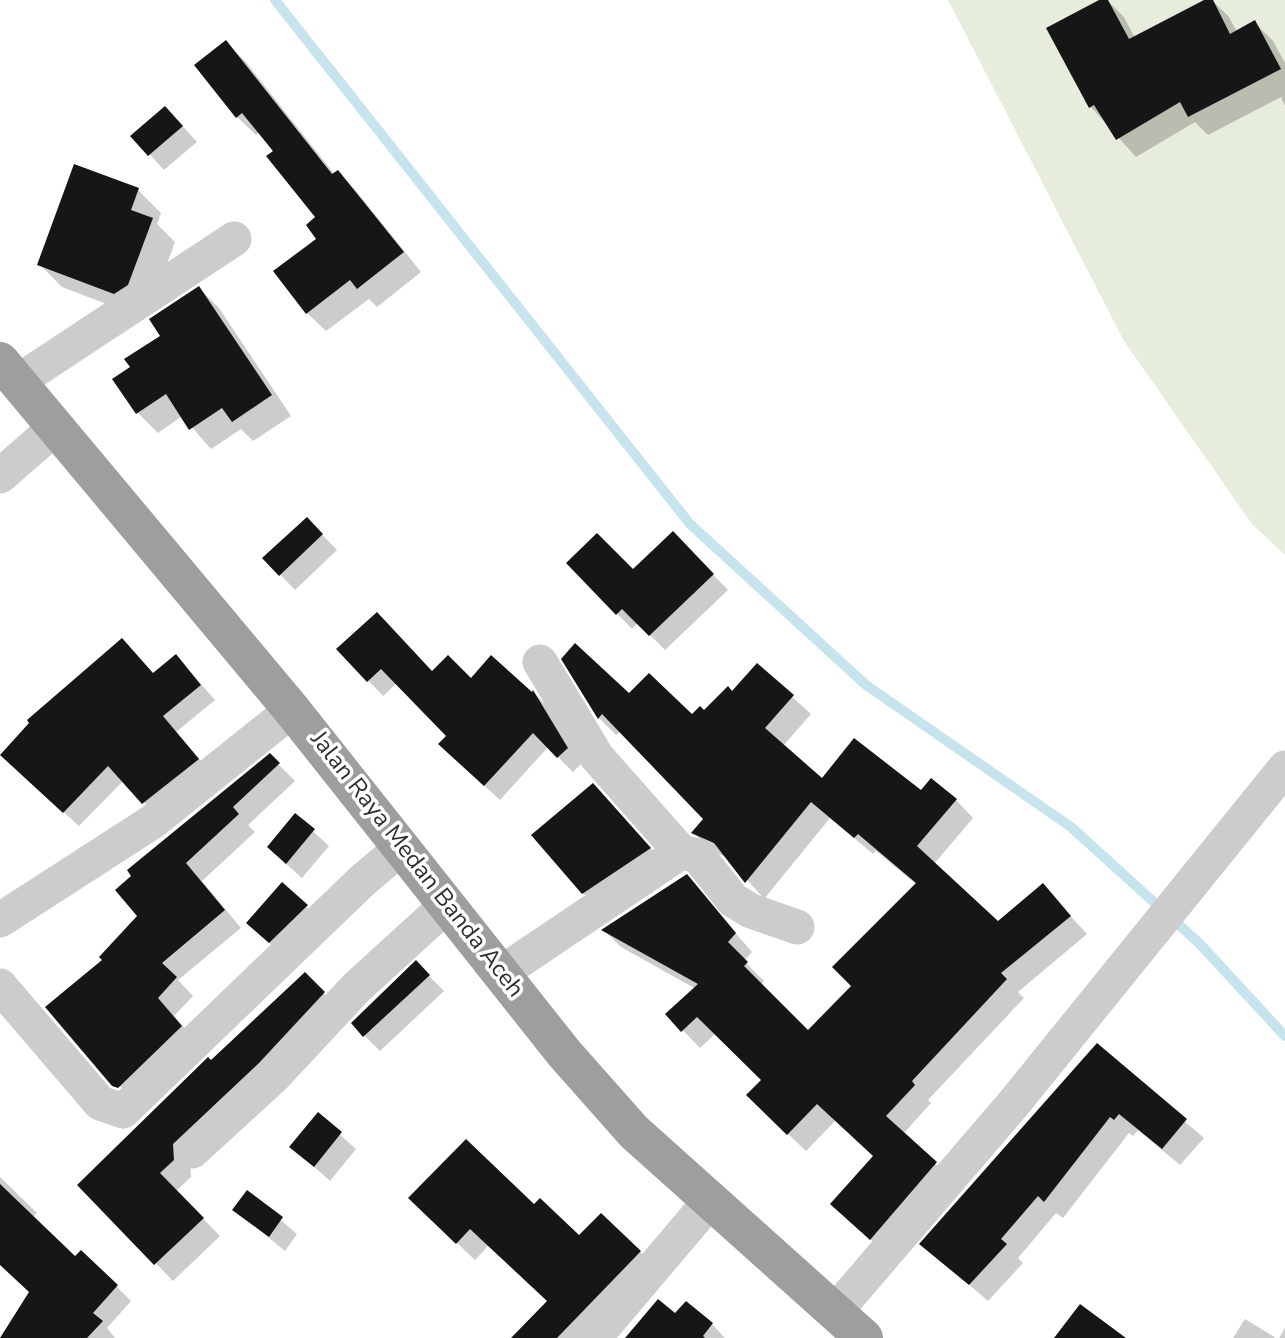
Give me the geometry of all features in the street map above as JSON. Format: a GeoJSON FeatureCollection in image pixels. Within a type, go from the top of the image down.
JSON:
{"type":"FeatureCollection","features":[{"type":"Feature","properties":{"kind":"highway","name":"Jalan Raya Medan Banda Aceh"},"geometry":{"type":"LineString","coordinates":[[9,372],[292,709],[564,1053],[634,1132],[864,1338]]}},
{"type":"Feature","properties":{"kind":"street"},"geometry":{"type":"LineString","coordinates":[[9,372],[234,239]]}},
{"type":"Feature","properties":{"kind":"street"},"geometry":{"type":"LineString","coordinates":[[0,476],[56,427]]}},
{"type":"Feature","properties":{"kind":"street"},"geometry":{"type":"LineString","coordinates":[[540,662],[597,757],[681,852],[698,856],[733,900],[751,911],[797,927]]}},
{"type":"Feature","properties":{"kind":"street"},"geometry":{"type":"LineString","coordinates":[[0,920],[152,822],[292,709]]}},
{"type":"Feature","properties":{"kind":"street"},"geometry":{"type":"LineString","coordinates":[[834,1313],[938,1194],[1285,768]]}},
{"type":"Feature","properties":{"kind":"street"},"geometry":{"type":"LineString","coordinates":[[0,986],[100,1103],[123,1111],[362,881],[401,848]]}},
{"type":"Feature","properties":{"kind":"street"},"geometry":{"type":"LineString","coordinates":[[501,973],[681,852]]}},
{"type":"Feature","properties":{"kind":"street"},"geometry":{"type":"LineString","coordinates":[[192,1151],[273,1077],[357,987],[447,905]]}},
{"type":"Feature","properties":{"kind":"street"},"geometry":{"type":"LineString","coordinates":[[594,1338],[710,1201]]}},
{"type":"Feature","properties":{"kind":"green space"},"geometry":{"type":"Polygon","coordinates":[[[948,0],[1285,0],[1285,555],[1252,524],[1124,341],[948,0]]]}},
{"type":"Feature","properties":{"kind":"building"},"geometry":{"type":"Polygon","coordinates":[[[1099,0],[1108,0],[1129,39],[1204,0],[1213,0],[1230,34],[1255,20],[1281,69],[1188,117],[1180,102],[1116,140],[1094,105],[1089,108],[1046,28],[1099,0]]]}},
{"type":"Feature","properties":{"kind":"building"},"geometry":{"type":"Polygon","coordinates":[[[226,40],[332,174],[338,170],[404,252],[357,289],[350,280],[306,314],[273,271],[316,239],[306,225],[315,217],[266,156],[273,151],[242,113],[236,118],[194,65],[226,40]]]}},
{"type":"Feature","properties":{"kind":"building"},"geometry":{"type":"Polygon","coordinates":[[[165,106],[183,126],[148,156],[130,136],[165,106]]]}},
{"type":"Feature","properties":{"kind":"building"},"geometry":{"type":"Polygon","coordinates":[[[74,164],[139,188],[131,210],[153,218],[128,285],[114,294],[37,265],[74,164]]]}},
{"type":"Feature","properties":{"kind":"building"},"geometry":{"type":"Polygon","coordinates":[[[199,286],[272,395],[232,422],[222,408],[189,430],[166,394],[136,414],[112,379],[130,367],[124,359],[160,336],[149,319],[199,286]]]}},
{"type":"Feature","properties":{"kind":"building"},"geometry":{"type":"Polygon","coordinates":[[[307,517],[323,534],[279,576],[262,558],[307,517]]]}},
{"type":"Feature","properties":{"kind":"building"},"geometry":{"type":"Polygon","coordinates":[[[673,531],[714,574],[649,636],[622,609],[616,615],[566,563],[597,533],[633,569],[673,531]]]}},
{"type":"Feature","properties":{"kind":"building"},"geometry":{"type":"Polygon","coordinates":[[[377,612],[432,671],[448,655],[471,678],[491,655],[532,692],[533,690],[568,748],[557,758],[533,733],[484,786],[438,744],[446,736],[381,669],[367,682],[336,649],[377,612]]]}},
{"type":"Feature","properties":{"kind":"building"},"geometry":{"type":"Polygon","coordinates":[[[122,638],[153,673],[176,654],[201,685],[163,716],[199,759],[142,804],[108,766],[63,813],[0,755],[29,723],[27,720],[122,638]]]}},
{"type":"Feature","properties":{"kind":"building"},"geometry":{"type":"Polygon","coordinates":[[[575,643],[629,693],[649,673],[692,714],[700,706],[704,710],[728,686],[732,691],[757,663],[794,695],[765,728],[822,778],[854,738],[921,790],[931,778],[957,799],[917,846],[998,921],[1043,883],[1071,916],[1001,973],[1007,979],[912,1081],[915,1085],[886,1116],[937,1162],[870,1240],[830,1204],[873,1156],[817,1104],[787,1135],[746,1095],[761,1080],[697,1017],[681,1032],[665,1014],[698,984],[601,930],[687,874],[736,933],[728,942],[748,962],[744,966],[808,1030],[851,986],[832,967],[916,883],[858,834],[854,838],[811,802],[745,883],[714,843],[691,833],[703,819],[602,714],[598,719],[561,659],[575,643]]]}},
{"type":"Feature","properties":{"kind":"building"},"geometry":{"type":"Polygon","coordinates":[[[270,753],[280,763],[233,807],[239,814],[186,863],[225,910],[162,963],[177,977],[158,998],[182,1026],[118,1088],[112,1086],[45,1007],[102,960],[99,957],[137,916],[115,890],[131,876],[127,870],[270,753]]]}},
{"type":"Feature","properties":{"kind":"building"},"geometry":{"type":"Polygon","coordinates":[[[593,783],[651,848],[582,894],[531,835],[593,783]]]}},
{"type":"Feature","properties":{"kind":"building"},"geometry":{"type":"Polygon","coordinates":[[[295,813],[315,829],[286,864],[267,847],[295,813]]]}},
{"type":"Feature","properties":{"kind":"building"},"geometry":{"type":"Polygon","coordinates":[[[282,882],[308,905],[269,943],[246,923],[282,882]]]}},
{"type":"Feature","properties":{"kind":"building"},"geometry":{"type":"Polygon","coordinates":[[[416,960],[430,975],[363,1037],[351,1023],[416,960]]]}},
{"type":"Feature","properties":{"kind":"building"},"geometry":{"type":"Polygon","coordinates":[[[305,972],[325,992],[259,1063],[173,1144],[174,1160],[160,1173],[204,1218],[154,1265],[77,1185],[208,1057],[211,1060],[305,972]]]}},
{"type":"Feature","properties":{"kind":"building"},"geometry":{"type":"Polygon","coordinates":[[[1097,1043],[1187,1119],[1162,1149],[1119,1114],[1114,1120],[1110,1117],[1044,1202],[1038,1196],[1001,1239],[1007,1244],[969,1285],[919,1244],[1097,1043]]]}},
{"type":"Feature","properties":{"kind":"building"},"geometry":{"type":"Polygon","coordinates":[[[318,1112],[342,1132],[314,1167],[289,1147],[318,1112]]]}},
{"type":"Feature","properties":{"kind":"building"},"geometry":{"type":"Polygon","coordinates":[[[466,1139],[534,1204],[540,1198],[579,1235],[601,1213],[641,1251],[557,1338],[511,1338],[547,1301],[470,1229],[456,1244],[408,1198],[466,1139]]]}},
{"type":"Feature","properties":{"kind":"building"},"geometry":{"type":"Polygon","coordinates":[[[0,1184],[75,1256],[81,1250],[118,1285],[93,1313],[103,1321],[87,1338],[0,1338],[29,1292],[0,1265],[0,1184]]]}},
{"type":"Feature","properties":{"kind":"building"},"geometry":{"type":"Polygon","coordinates":[[[247,1190],[283,1217],[269,1237],[232,1210],[247,1190]]]}},
{"type":"Feature","properties":{"kind":"building"},"geometry":{"type":"Polygon","coordinates":[[[658,1299],[675,1313],[686,1301],[713,1323],[703,1336],[705,1338],[625,1338],[658,1299]]]}},
{"type":"Feature","properties":{"kind":"building"},"geometry":{"type":"Polygon","coordinates":[[[1080,1304],[1126,1338],[1054,1338],[1080,1304]]]}},
{"type":"Feature","properties":{"kind":"waterway"},"geometry":{"type":"LineString","coordinates":[[275,0],[690,524],[866,685],[1071,827],[1199,943],[1285,1036]]}}]}
